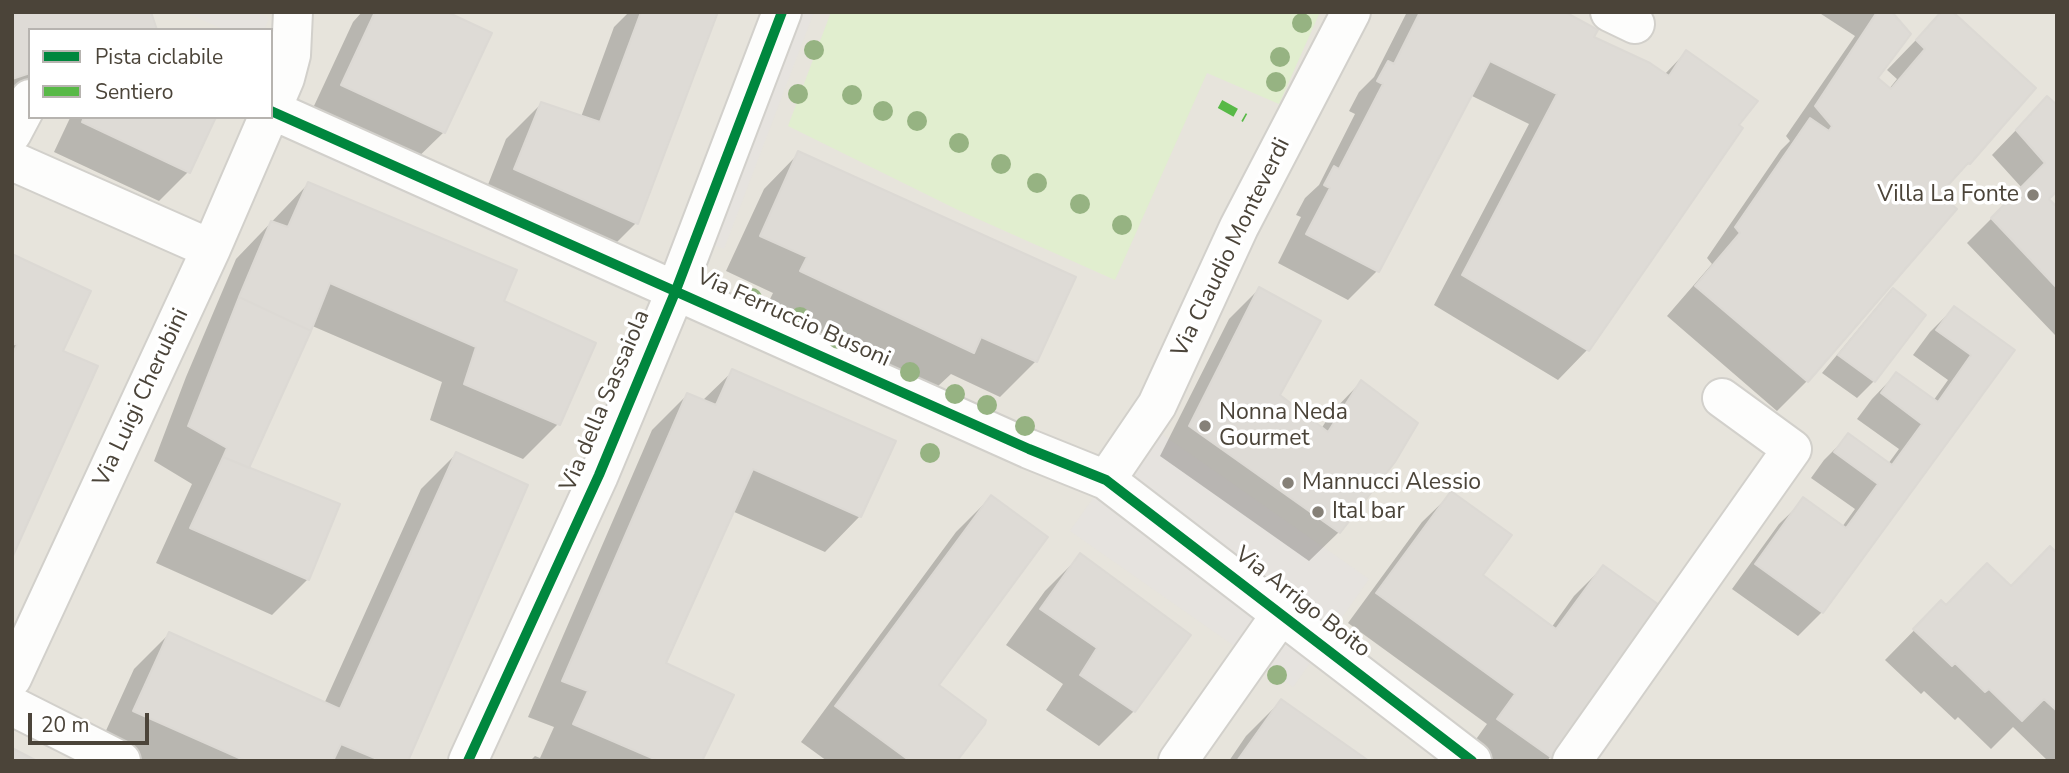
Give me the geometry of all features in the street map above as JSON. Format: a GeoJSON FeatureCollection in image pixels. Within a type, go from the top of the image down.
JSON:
{"type":"FeatureCollection","features":[{"type":"Feature","properties":{"kind":"street"},"geometry":{"type":"LineString","coordinates":[[273,106],[291,55],[293,12]]}},
{"type":"Feature","properties":{"kind":"street","name":"Via della Sassaiola"},"geometry":{"type":"LineString","coordinates":[[468,761],[598,475],[676,290],[782,12]]}},
{"type":"Feature","properties":{"kind":"street","name":"Via Claudio Monteverdi"},"geometry":{"type":"LineString","coordinates":[[1107,480],[1157,405],[1244,216],[1351,12]]}},
{"type":"Feature","properties":{"kind":"street"},"geometry":{"type":"LineString","coordinates":[[12,133],[28,103]]}},
{"type":"Feature","properties":{"kind":"street","name":"Via Ferruccio Busoni"},"geometry":{"type":"LineString","coordinates":[[273,112],[1029,449],[1107,480]]}},
{"type":"Feature","properties":{"kind":"street","name":"Via Luigi Cherubini"},"geometry":{"type":"LineString","coordinates":[[12,678],[211,249],[267,119]]}},
{"type":"Feature","properties":{"kind":"street"},"geometry":{"type":"LineString","coordinates":[[12,162],[211,249]]}},
{"type":"Feature","properties":{"kind":"street"},"geometry":{"type":"LineString","coordinates":[[1572,761],[1792,449],[1722,398]]}},
{"type":"Feature","properties":{"kind":"street","name":"Via Arrigo Boito"},"geometry":{"type":"LineString","coordinates":[[1107,480],[1472,761]]}},
{"type":"Feature","properties":{"kind":"street"},"geometry":{"type":"LineString","coordinates":[[1178,761],[1282,613]]}},
{"type":"Feature","properties":{"kind":"street"},"geometry":{"type":"LineString","coordinates":[[12,706],[121,761]]}},
{"type":"Feature","properties":{"kind":"shaded area"},"geometry":{"type":"Polygon","coordinates":[[[12,12],[2057,12],[2057,761],[12,761],[12,12]]]}},
{"type":"Feature","properties":{"kind":"shaded area"},"geometry":{"type":"Polygon","coordinates":[[[184,12],[255,12],[269,18],[265,28],[220,28],[184,12]]]}},
{"type":"Feature","properties":{"kind":"shaded area"},"geometry":{"type":"Polygon","coordinates":[[[797,12],[814,12],[724,249],[709,243],[797,12]]]}},
{"type":"Feature","properties":{"kind":"shaded area"},"geometry":{"type":"Polygon","coordinates":[[[317,141],[631,281],[626,292],[312,152],[317,141]]]}},
{"type":"Feature","properties":{"kind":"shaded area"},"geometry":{"type":"Polygon","coordinates":[[[1146,423],[1369,579],[1293,687],[1070,531],[1146,423]]]}},
{"type":"Feature","properties":{"kind":"green space"},"geometry":{"type":"Polygon","coordinates":[[[831,12],[1320,12],[1279,104],[1207,73],[1115,280],[960,211],[788,126],[831,12]]]}},
{"type":"Feature","properties":{"kind":"building"},"geometry":{"type":"Polygon","coordinates":[[[12,12],[151,12],[156,28],[28,28],[28,74],[12,79],[12,12]]]}},
{"type":"Feature","properties":{"kind":"building"},"geometry":{"type":"Polygon","coordinates":[[[375,12],[447,12],[492,33],[445,133],[341,85],[375,12]]]}},
{"type":"Feature","properties":{"kind":"building"},"geometry":{"type":"Polygon","coordinates":[[[641,12],[718,12],[638,224],[514,169],[541,102],[600,122],[641,12]]]}},
{"type":"Feature","properties":{"kind":"building"},"geometry":{"type":"Polygon","coordinates":[[[1420,12],[1565,12],[1598,30],[1594,37],[1650,63],[1669,76],[1686,50],[1758,101],[1739,125],[1743,128],[1589,351],[1462,275],[1557,94],[1490,61],[1379,272],[1306,234],[1330,188],[1324,185],[1334,166],[1339,169],[1383,84],[1377,81],[1388,61],[1394,64],[1420,12]]]}},
{"type":"Feature","properties":{"kind":"building"},"geometry":{"type":"Polygon","coordinates":[[[1877,12],[1892,12],[1911,34],[1878,78],[1891,89],[1925,49],[1916,40],[1941,12],[1953,12],[2036,88],[1940,194],[1957,209],[1808,382],[1695,286],[1740,233],[1735,227],[1810,118],[1829,131],[1832,126],[1815,106],[1877,12]]]}},
{"type":"Feature","properties":{"kind":"building","name":"Villa La Fonte"},"geometry":{"type":"Polygon","coordinates":[[[2047,96],[2057,105],[2057,191],[2049,199],[2057,207],[2057,288],[1991,218],[2045,163],[2016,130],[2047,96]]]}},
{"type":"Feature","properties":{"kind":"building"},"geometry":{"type":"Polygon","coordinates":[[[83,119],[215,119],[190,173],[82,122],[83,119]]]}},
{"type":"Feature","properties":{"kind":"building"},"geometry":{"type":"Polygon","coordinates":[[[798,151],[1076,277],[1037,362],[981,337],[974,353],[800,271],[807,257],[760,236],[798,151]]]}},
{"type":"Feature","properties":{"kind":"building"},"geometry":{"type":"Polygon","coordinates":[[[308,182],[517,270],[504,301],[596,343],[560,425],[464,384],[476,347],[330,283],[311,331],[239,297],[271,221],[288,227],[308,182]]]}},
{"type":"Feature","properties":{"kind":"building"},"geometry":{"type":"Polygon","coordinates":[[[12,254],[91,291],[63,351],[98,366],[12,558],[12,355],[17,345],[12,343],[12,254]]]}},
{"type":"Feature","properties":{"kind":"building"},"geometry":{"type":"Polygon","coordinates":[[[1259,287],[1321,321],[1280,395],[1328,432],[1361,380],[1418,423],[1395,462],[1340,533],[1189,426],[1259,287]]]}},
{"type":"Feature","properties":{"kind":"building"},"geometry":{"type":"Polygon","coordinates":[[[1893,288],[1926,315],[1875,382],[1838,355],[1893,288]]]}},
{"type":"Feature","properties":{"kind":"building"},"geometry":{"type":"Polygon","coordinates":[[[239,297],[311,331],[249,468],[223,457],[227,448],[188,426],[239,297]]]}},
{"type":"Feature","properties":{"kind":"building"},"geometry":{"type":"Polygon","coordinates":[[[1954,306],[2015,350],[1823,613],[1755,564],[1803,497],[1846,528],[1878,484],[1834,452],[1848,433],[1892,465],[1922,424],[1881,393],[1896,372],[1938,402],[1971,355],[1936,330],[1954,306]]]}},
{"type":"Feature","properties":{"kind":"building"},"geometry":{"type":"Polygon","coordinates":[[[732,369],[896,441],[861,517],[753,469],[666,663],[734,695],[702,761],[659,761],[573,724],[588,691],[562,681],[687,393],[716,405],[732,369]]]}},
{"type":"Feature","properties":{"kind":"building"},"geometry":{"type":"Polygon","coordinates":[[[456,452],[528,485],[408,761],[382,761],[341,744],[333,761],[246,761],[133,711],[169,632],[340,709],[456,452]]]}},
{"type":"Feature","properties":{"kind":"building"},"geometry":{"type":"Polygon","coordinates":[[[223,457],[340,504],[309,580],[190,528],[223,457]]]}},
{"type":"Feature","properties":{"kind":"building"},"geometry":{"type":"Polygon","coordinates":[[[1451,491],[1512,535],[1483,575],[1556,629],[1603,565],[1662,607],[1552,758],[1497,719],[1515,694],[1376,593],[1451,491]]]}},
{"type":"Feature","properties":{"kind":"building"},"geometry":{"type":"Polygon","coordinates":[[[991,495],[1048,537],[939,685],[986,720],[985,724],[957,761],[910,761],[835,706],[991,495]]]}},
{"type":"Feature","properties":{"kind":"building"},"geometry":{"type":"Polygon","coordinates":[[[2050,546],[2057,553],[2057,711],[2044,699],[2022,721],[1989,689],[1985,692],[1955,663],[1952,666],[1913,629],[1941,600],[1946,605],[1987,563],[2011,586],[2050,546]]]}},
{"type":"Feature","properties":{"kind":"building"},"geometry":{"type":"Polygon","coordinates":[[[1080,553],[1191,635],[1135,712],[1080,675],[1097,648],[1040,609],[1080,553]]]}},
{"type":"Feature","properties":{"kind":"building"},"geometry":{"type":"Polygon","coordinates":[[[1281,699],[1369,761],[1237,761],[1281,699]]]}},
{"type":"Feature","properties":{"kind":"building"},"geometry":{"type":"Polygon","coordinates":[[[12,748],[37,761],[12,761],[12,748]]]}},
{"type":"Feature","properties":{"kind":"marked path"},"geometry":{"type":"LineString","coordinates":[[1220,104],[1245,118]]}},
{"type":"Feature","properties":{"kind":"cycle path"},"geometry":{"type":"LineString","coordinates":[[468,761],[599,475],[676,290],[782,12]]}},
{"type":"Feature","properties":{"kind":"cycle path"},"geometry":{"type":"LineString","coordinates":[[273,112],[1029,449],[1106,480],[1472,761]]}},
{"type":"Feature","properties":{"kind":"place","name":"Villa La Fonte"},"geometry":{"type":"Point","coordinates":[2033,195]}},
{"type":"Feature","properties":{"kind":"place","name":"Nonna Neda Gourmet"},"geometry":{"type":"Point","coordinates":[1205,426]}},
{"type":"Feature","properties":{"kind":"place","name":"Mannucci Alessio"},"geometry":{"type":"Point","coordinates":[1288,483]}},
{"type":"Feature","properties":{"kind":"place","name":"Ital bar"},"geometry":{"type":"Point","coordinates":[1318,512]}}]}
